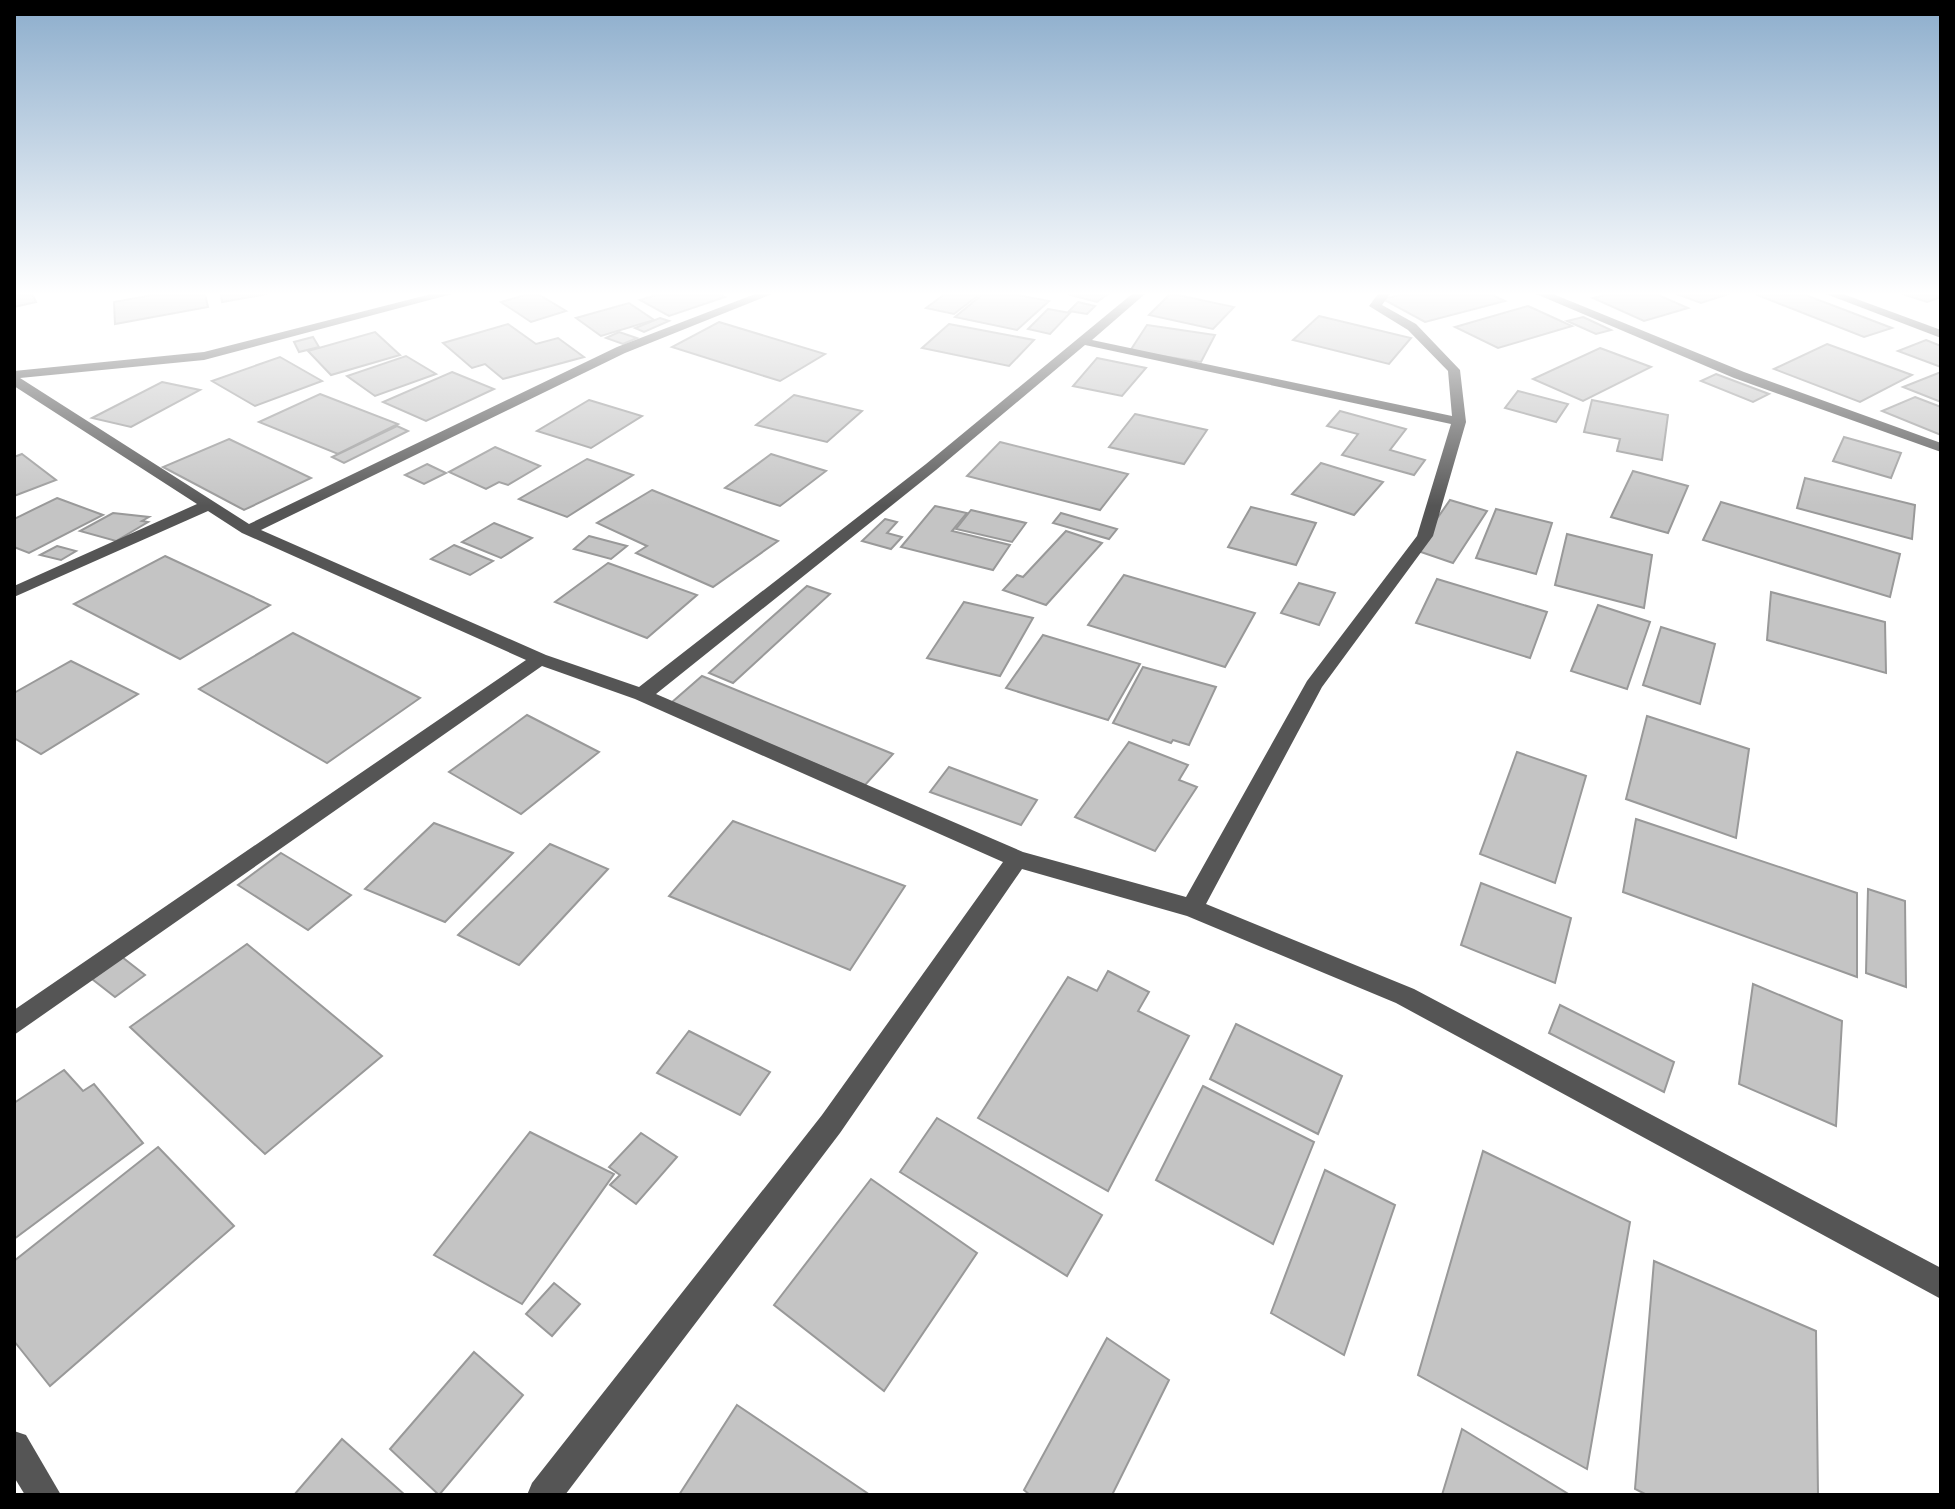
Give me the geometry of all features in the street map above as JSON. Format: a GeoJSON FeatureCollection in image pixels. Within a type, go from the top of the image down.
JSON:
{"type":"FeatureCollection","features":[{"type":"Feature","properties":{"kind":"street"},"geometry":{"type":"LineString","coordinates":[[14,377],[128,364]]}},
{"type":"Feature","properties":{"kind":"street"},"geometry":{"type":"LineString","coordinates":[[248,530],[591,364]]}},
{"type":"Feature","properties":{"kind":"street"},"geometry":{"type":"LineString","coordinates":[[642,695],[931,467],[1053,364]]}},
{"type":"Feature","properties":{"kind":"street"},"geometry":{"type":"LineString","coordinates":[[1190,364],[1459,422]]}},
{"type":"Feature","properties":{"kind":"street"},"geometry":{"type":"LineString","coordinates":[[1192,908],[1314,685],[1425,536],[1459,422],[1454,370],[1449,364]]}},
{"type":"Feature","properties":{"kind":"street"},"geometry":{"type":"LineString","coordinates":[[1713,364],[1941,448]]}},
{"type":"Feature","properties":{"kind":"street"},"geometry":{"type":"LineString","coordinates":[[14,377],[248,530],[540,659],[642,695],[1017,859],[1192,908],[1405,996],[1941,1284]]}},
{"type":"Feature","properties":{"kind":"street"},"geometry":{"type":"LineString","coordinates":[[14,592],[211,504]]}},
{"type":"Feature","properties":{"kind":"street"},"geometry":{"type":"LineString","coordinates":[[14,1024],[540,659]]}},
{"type":"Feature","properties":{"kind":"street"},"geometry":{"type":"LineString","coordinates":[[544,1495],[831,1124],[1017,859]]}},
{"type":"Feature","properties":{"kind":"street"},"geometry":{"type":"LineString","coordinates":[[14,1447],[44,1495]]}},
{"type":"Feature","properties":{"kind":"building"},"geometry":{"type":"Polygon","coordinates":[[[259,364],[293,364],[322,381],[255,406],[212,381],[259,364]]]}},
{"type":"Feature","properties":{"kind":"building"},"geometry":{"type":"Polygon","coordinates":[[[321,364],[368,364],[331,375],[321,364]]]}},
{"type":"Feature","properties":{"kind":"building"},"geometry":{"type":"Polygon","coordinates":[[[381,364],[420,364],[436,374],[375,396],[347,376],[381,364]]]}},
{"type":"Feature","properties":{"kind":"building"},"geometry":{"type":"Polygon","coordinates":[[[486,364],[557,364],[503,379],[486,364]]]}},
{"type":"Feature","properties":{"kind":"building"},"geometry":{"type":"Polygon","coordinates":[[[727,364],[808,364],[780,381],[727,364]]]}},
{"type":"Feature","properties":{"kind":"building"},"geometry":{"type":"Polygon","coordinates":[[[1091,364],[1128,364],[1146,368],[1122,396],[1073,386],[1091,364]]]}},
{"type":"Feature","properties":{"kind":"building"},"geometry":{"type":"Polygon","coordinates":[[[1565,364],[1651,367],[1583,401],[1533,379],[1565,364]]]}},
{"type":"Feature","properties":{"kind":"building"},"geometry":{"type":"Polygon","coordinates":[[[1784,364],[1883,364],[1912,375],[1860,402],[1774,369],[1784,364]]]}},
{"type":"Feature","properties":{"kind":"building"},"geometry":{"type":"Polygon","coordinates":[[[452,372],[494,389],[426,421],[383,402],[452,372]]]}},
{"type":"Feature","properties":{"kind":"building"},"geometry":{"type":"Polygon","coordinates":[[[1941,372],[1941,402],[1903,387],[1941,372]]]}},
{"type":"Feature","properties":{"kind":"building"},"geometry":{"type":"Polygon","coordinates":[[[1716,374],[1769,394],[1753,402],[1701,381],[1716,374]]]}},
{"type":"Feature","properties":{"kind":"building"},"geometry":{"type":"Polygon","coordinates":[[[162,382],[200,390],[131,427],[92,418],[162,382]]]}},
{"type":"Feature","properties":{"kind":"building"},"geometry":{"type":"Polygon","coordinates":[[[1518,391],[1568,404],[1556,422],[1505,408],[1518,391]]]}},
{"type":"Feature","properties":{"kind":"building"},"geometry":{"type":"Polygon","coordinates":[[[320,394],[398,424],[338,454],[259,422],[320,394]]]}},
{"type":"Feature","properties":{"kind":"building"},"geometry":{"type":"Polygon","coordinates":[[[794,395],[862,411],[827,442],[756,425],[794,395]]]}},
{"type":"Feature","properties":{"kind":"building"},"geometry":{"type":"Polygon","coordinates":[[[1915,397],[1941,407],[1941,435],[1882,411],[1915,397]]]}},
{"type":"Feature","properties":{"kind":"building"},"geometry":{"type":"Polygon","coordinates":[[[589,400],[642,416],[591,448],[537,431],[589,400]]]}},
{"type":"Feature","properties":{"kind":"building"},"geometry":{"type":"Polygon","coordinates":[[[1592,400],[1668,415],[1662,460],[1617,451],[1620,439],[1584,432],[1592,400]]]}},
{"type":"Feature","properties":{"kind":"building"},"geometry":{"type":"Polygon","coordinates":[[[1340,411],[1406,429],[1390,450],[1425,460],[1414,475],[1342,455],[1358,434],[1327,426],[1340,411]]]}},
{"type":"Feature","properties":{"kind":"building"},"geometry":{"type":"Polygon","coordinates":[[[1135,414],[1207,430],[1184,464],[1109,447],[1135,414]]]}},
{"type":"Feature","properties":{"kind":"building"},"geometry":{"type":"Polygon","coordinates":[[[397,426],[408,431],[344,463],[332,457],[397,426]]]}},
{"type":"Feature","properties":{"kind":"building"},"geometry":{"type":"Polygon","coordinates":[[[1844,437],[1901,453],[1891,478],[1833,461],[1844,437]]]}},
{"type":"Feature","properties":{"kind":"building"},"geometry":{"type":"Polygon","coordinates":[[[229,439],[311,478],[244,510],[163,467],[229,439]]]}},
{"type":"Feature","properties":{"kind":"building"},"geometry":{"type":"Polygon","coordinates":[[[1000,442],[1128,474],[1100,510],[967,476],[1000,442]]]}},
{"type":"Feature","properties":{"kind":"building"},"geometry":{"type":"Polygon","coordinates":[[[495,447],[540,466],[508,485],[499,482],[486,489],[449,472],[495,447]]]}},
{"type":"Feature","properties":{"kind":"building"},"geometry":{"type":"Polygon","coordinates":[[[22,454],[56,480],[14,496],[14,457],[22,454]]]}},
{"type":"Feature","properties":{"kind":"building"},"geometry":{"type":"Polygon","coordinates":[[[771,454],[826,471],[780,506],[725,488],[771,454]]]}},
{"type":"Feature","properties":{"kind":"building"},"geometry":{"type":"Polygon","coordinates":[[[587,459],[633,475],[567,517],[519,499],[587,459]]]}},
{"type":"Feature","properties":{"kind":"building"},"geometry":{"type":"Polygon","coordinates":[[[1321,463],[1383,482],[1354,515],[1292,494],[1321,463]]]}},
{"type":"Feature","properties":{"kind":"building"},"geometry":{"type":"Polygon","coordinates":[[[427,464],[446,473],[424,484],[405,475],[427,464]]]}},
{"type":"Feature","properties":{"kind":"building"},"geometry":{"type":"Polygon","coordinates":[[[1633,471],[1688,486],[1668,533],[1611,517],[1633,471]]]}},
{"type":"Feature","properties":{"kind":"building"},"geometry":{"type":"Polygon","coordinates":[[[1805,478],[1915,505],[1912,539],[1797,508],[1805,478]]]}},
{"type":"Feature","properties":{"kind":"building"},"geometry":{"type":"Polygon","coordinates":[[[652,490],[778,541],[713,587],[636,553],[647,546],[597,523],[652,490]]]}},
{"type":"Feature","properties":{"kind":"building"},"geometry":{"type":"Polygon","coordinates":[[[57,498],[103,515],[29,553],[14,547],[14,519],[57,498]]]}},
{"type":"Feature","properties":{"kind":"building"},"geometry":{"type":"Polygon","coordinates":[[[1450,500],[1487,511],[1453,563],[1415,550],[1450,500]]]}},
{"type":"Feature","properties":{"kind":"building"},"geometry":{"type":"Polygon","coordinates":[[[1721,502],[1900,554],[1890,597],[1703,540],[1721,502]]]}},
{"type":"Feature","properties":{"kind":"building"},"geometry":{"type":"Polygon","coordinates":[[[935,506],[967,513],[952,531],[1010,545],[993,570],[901,547],[935,506]]]}},
{"type":"Feature","properties":{"kind":"building"},"geometry":{"type":"Polygon","coordinates":[[[1251,507],[1316,523],[1296,565],[1228,547],[1251,507]]]}},
{"type":"Feature","properties":{"kind":"building"},"geometry":{"type":"Polygon","coordinates":[[[1496,509],[1552,523],[1536,574],[1476,558],[1496,509]]]}},
{"type":"Feature","properties":{"kind":"building"},"geometry":{"type":"Polygon","coordinates":[[[971,510],[1026,523],[1012,542],[956,529],[971,510]]]}},
{"type":"Feature","properties":{"kind":"building"},"geometry":{"type":"Polygon","coordinates":[[[113,513],[149,517],[142,521],[148,522],[116,541],[80,531],[113,513]]]}},
{"type":"Feature","properties":{"kind":"building"},"geometry":{"type":"Polygon","coordinates":[[[1061,513],[1117,529],[1109,539],[1053,523],[1061,513]]]}},
{"type":"Feature","properties":{"kind":"building"},"geometry":{"type":"Polygon","coordinates":[[[885,519],[897,522],[887,533],[902,537],[891,549],[862,541],[885,519]]]}},
{"type":"Feature","properties":{"kind":"building"},"geometry":{"type":"Polygon","coordinates":[[[494,523],[532,538],[501,558],[462,542],[494,523]]]}},
{"type":"Feature","properties":{"kind":"building"},"geometry":{"type":"Polygon","coordinates":[[[1066,531],[1102,543],[1046,605],[1003,590],[1017,575],[1023,577],[1066,531]]]}},
{"type":"Feature","properties":{"kind":"building"},"geometry":{"type":"Polygon","coordinates":[[[1567,534],[1652,555],[1644,608],[1555,585],[1567,534]]]}},
{"type":"Feature","properties":{"kind":"building"},"geometry":{"type":"Polygon","coordinates":[[[589,536],[627,546],[611,559],[574,549],[589,536]]]}},
{"type":"Feature","properties":{"kind":"building"},"geometry":{"type":"Polygon","coordinates":[[[454,545],[493,561],[470,575],[431,559],[454,545]]]}},
{"type":"Feature","properties":{"kind":"building"},"geometry":{"type":"Polygon","coordinates":[[[57,546],[76,551],[61,560],[40,555],[57,546]]]}},
{"type":"Feature","properties":{"kind":"building"},"geometry":{"type":"Polygon","coordinates":[[[165,556],[270,605],[180,659],[74,604],[165,556]]]}},
{"type":"Feature","properties":{"kind":"building"},"geometry":{"type":"Polygon","coordinates":[[[608,563],[697,595],[647,638],[555,602],[608,563]]]}},
{"type":"Feature","properties":{"kind":"building"},"geometry":{"type":"Polygon","coordinates":[[[1124,575],[1255,613],[1225,667],[1088,625],[1124,575]]]}},
{"type":"Feature","properties":{"kind":"building"},"geometry":{"type":"Polygon","coordinates":[[[1437,579],[1547,612],[1530,658],[1416,623],[1437,579]]]}},
{"type":"Feature","properties":{"kind":"building"},"geometry":{"type":"Polygon","coordinates":[[[1299,583],[1335,593],[1319,625],[1281,613],[1299,583]]]}},
{"type":"Feature","properties":{"kind":"building"},"geometry":{"type":"Polygon","coordinates":[[[807,586],[830,594],[733,683],[709,673],[807,586]]]}},
{"type":"Feature","properties":{"kind":"building"},"geometry":{"type":"Polygon","coordinates":[[[1771,592],[1885,622],[1886,673],[1767,640],[1771,592]]]}},
{"type":"Feature","properties":{"kind":"building"},"geometry":{"type":"Polygon","coordinates":[[[964,602],[1033,618],[1000,676],[927,658],[964,602]]]}},
{"type":"Feature","properties":{"kind":"building"},"geometry":{"type":"Polygon","coordinates":[[[1598,605],[1650,622],[1627,689],[1571,671],[1598,605]]]}},
{"type":"Feature","properties":{"kind":"building"},"geometry":{"type":"Polygon","coordinates":[[[1661,627],[1715,644],[1700,704],[1643,685],[1661,627]]]}},
{"type":"Feature","properties":{"kind":"building"},"geometry":{"type":"Polygon","coordinates":[[[293,633],[420,698],[327,763],[199,689],[293,633]]]}},
{"type":"Feature","properties":{"kind":"building"},"geometry":{"type":"Polygon","coordinates":[[[1043,635],[1140,664],[1108,720],[1006,688],[1043,635]]]}},
{"type":"Feature","properties":{"kind":"building"},"geometry":{"type":"Polygon","coordinates":[[[71,661],[138,694],[41,754],[14,738],[14,693],[71,661]]]}},
{"type":"Feature","properties":{"kind":"building"},"geometry":{"type":"Polygon","coordinates":[[[1143,667],[1216,687],[1189,745],[1173,740],[1171,743],[1113,723],[1143,667]]]}},
{"type":"Feature","properties":{"kind":"building"},"geometry":{"type":"Polygon","coordinates":[[[702,676],[893,754],[865,785],[671,703],[702,676]]]}},
{"type":"Feature","properties":{"kind":"building"},"geometry":{"type":"Polygon","coordinates":[[[527,715],[599,752],[521,814],[449,772],[527,715]]]}},
{"type":"Feature","properties":{"kind":"building"},"geometry":{"type":"Polygon","coordinates":[[[1647,716],[1749,749],[1736,838],[1626,799],[1647,716]]]}},
{"type":"Feature","properties":{"kind":"building"},"geometry":{"type":"Polygon","coordinates":[[[1129,742],[1188,765],[1179,780],[1197,787],[1155,851],[1075,817],[1129,742]]]}},
{"type":"Feature","properties":{"kind":"building"},"geometry":{"type":"Polygon","coordinates":[[[1517,752],[1586,776],[1555,883],[1480,854],[1517,752]]]}},
{"type":"Feature","properties":{"kind":"building"},"geometry":{"type":"Polygon","coordinates":[[[949,767],[1037,800],[1021,825],[930,792],[949,767]]]}},
{"type":"Feature","properties":{"kind":"building"},"geometry":{"type":"Polygon","coordinates":[[[1636,819],[1857,893],[1857,977],[1623,892],[1636,819]]]}},
{"type":"Feature","properties":{"kind":"building"},"geometry":{"type":"Polygon","coordinates":[[[733,821],[905,886],[850,970],[669,896],[733,821]]]}},
{"type":"Feature","properties":{"kind":"building"},"geometry":{"type":"Polygon","coordinates":[[[434,823],[513,853],[445,922],[365,889],[434,823]]]}},
{"type":"Feature","properties":{"kind":"building"},"geometry":{"type":"Polygon","coordinates":[[[550,844],[608,869],[519,965],[458,935],[550,844]]]}},
{"type":"Feature","properties":{"kind":"building"},"geometry":{"type":"Polygon","coordinates":[[[281,853],[351,895],[308,930],[238,885],[281,853]]]}},
{"type":"Feature","properties":{"kind":"building"},"geometry":{"type":"Polygon","coordinates":[[[1481,883],[1571,918],[1555,983],[1461,945],[1481,883]]]}},
{"type":"Feature","properties":{"kind":"building"},"geometry":{"type":"Polygon","coordinates":[[[1868,889],[1905,901],[1906,987],[1866,973],[1868,889]]]}},
{"type":"Feature","properties":{"kind":"building"},"geometry":{"type":"Polygon","coordinates":[[[247,944],[382,1056],[265,1154],[130,1027],[247,944]]]}},
{"type":"Feature","properties":{"kind":"building"},"geometry":{"type":"Polygon","coordinates":[[[122,957],[145,975],[115,997],[92,979],[122,957]]]}},
{"type":"Feature","properties":{"kind":"building"},"geometry":{"type":"Polygon","coordinates":[[[1108,971],[1149,992],[1138,1011],[1189,1036],[1108,1191],[978,1118],[1068,977],[1097,991],[1108,971]]]}},
{"type":"Feature","properties":{"kind":"building"},"geometry":{"type":"Polygon","coordinates":[[[1753,984],[1842,1021],[1836,1126],[1739,1084],[1753,984]]]}},
{"type":"Feature","properties":{"kind":"building"},"geometry":{"type":"Polygon","coordinates":[[[1560,1005],[1674,1062],[1664,1092],[1549,1033],[1560,1005]]]}},
{"type":"Feature","properties":{"kind":"building"},"geometry":{"type":"Polygon","coordinates":[[[1236,1024],[1342,1076],[1318,1134],[1210,1079],[1236,1024]]]}},
{"type":"Feature","properties":{"kind":"building"},"geometry":{"type":"Polygon","coordinates":[[[689,1031],[770,1072],[740,1115],[657,1073],[689,1031]]]}},
{"type":"Feature","properties":{"kind":"building"},"geometry":{"type":"Polygon","coordinates":[[[64,1070],[83,1091],[94,1084],[143,1143],[14,1239],[14,1103],[64,1070]]]}},
{"type":"Feature","properties":{"kind":"building"},"geometry":{"type":"Polygon","coordinates":[[[1203,1086],[1314,1142],[1273,1244],[1156,1180],[1203,1086]]]}},
{"type":"Feature","properties":{"kind":"building"},"geometry":{"type":"Polygon","coordinates":[[[937,1118],[1102,1215],[1067,1276],[900,1172],[937,1118]]]}},
{"type":"Feature","properties":{"kind":"building"},"geometry":{"type":"Polygon","coordinates":[[[530,1132],[614,1174],[522,1304],[434,1255],[530,1132]]]}},
{"type":"Feature","properties":{"kind":"building"},"geometry":{"type":"Polygon","coordinates":[[[641,1133],[677,1157],[636,1204],[610,1185],[620,1175],[609,1167],[641,1133]]]}},
{"type":"Feature","properties":{"kind":"building"},"geometry":{"type":"Polygon","coordinates":[[[158,1147],[234,1226],[50,1386],[14,1341],[14,1261],[158,1147]]]}},
{"type":"Feature","properties":{"kind":"building"},"geometry":{"type":"Polygon","coordinates":[[[1483,1151],[1630,1222],[1587,1469],[1418,1375],[1483,1151]]]}},
{"type":"Feature","properties":{"kind":"building"},"geometry":{"type":"Polygon","coordinates":[[[1325,1170],[1395,1205],[1344,1355],[1271,1313],[1325,1170]]]}},
{"type":"Feature","properties":{"kind":"building"},"geometry":{"type":"Polygon","coordinates":[[[871,1179],[977,1253],[884,1391],[774,1305],[871,1179]]]}},
{"type":"Feature","properties":{"kind":"building"},"geometry":{"type":"Polygon","coordinates":[[[1654,1261],[1816,1331],[1818,1495],[1647,1495],[1635,1489],[1654,1261]]]}},
{"type":"Feature","properties":{"kind":"building"},"geometry":{"type":"Polygon","coordinates":[[[554,1283],[580,1304],[552,1336],[526,1314],[554,1283]]]}},
{"type":"Feature","properties":{"kind":"building"},"geometry":{"type":"Polygon","coordinates":[[[1107,1338],[1169,1380],[1112,1495],[1030,1495],[1024,1490],[1107,1338]]]}},
{"type":"Feature","properties":{"kind":"building"},"geometry":{"type":"Polygon","coordinates":[[[474,1352],[523,1395],[439,1495],[390,1449],[474,1352]]]}},
{"type":"Feature","properties":{"kind":"building"},"geometry":{"type":"Polygon","coordinates":[[[737,1405],[870,1495],[679,1495],[737,1405]]]}},
{"type":"Feature","properties":{"kind":"building"},"geometry":{"type":"Polygon","coordinates":[[[1462,1429],[1570,1495],[1442,1495],[1462,1429]]]}},
{"type":"Feature","properties":{"kind":"building"},"geometry":{"type":"Polygon","coordinates":[[[342,1439],[405,1495],[294,1495],[342,1439]]]}}]}
